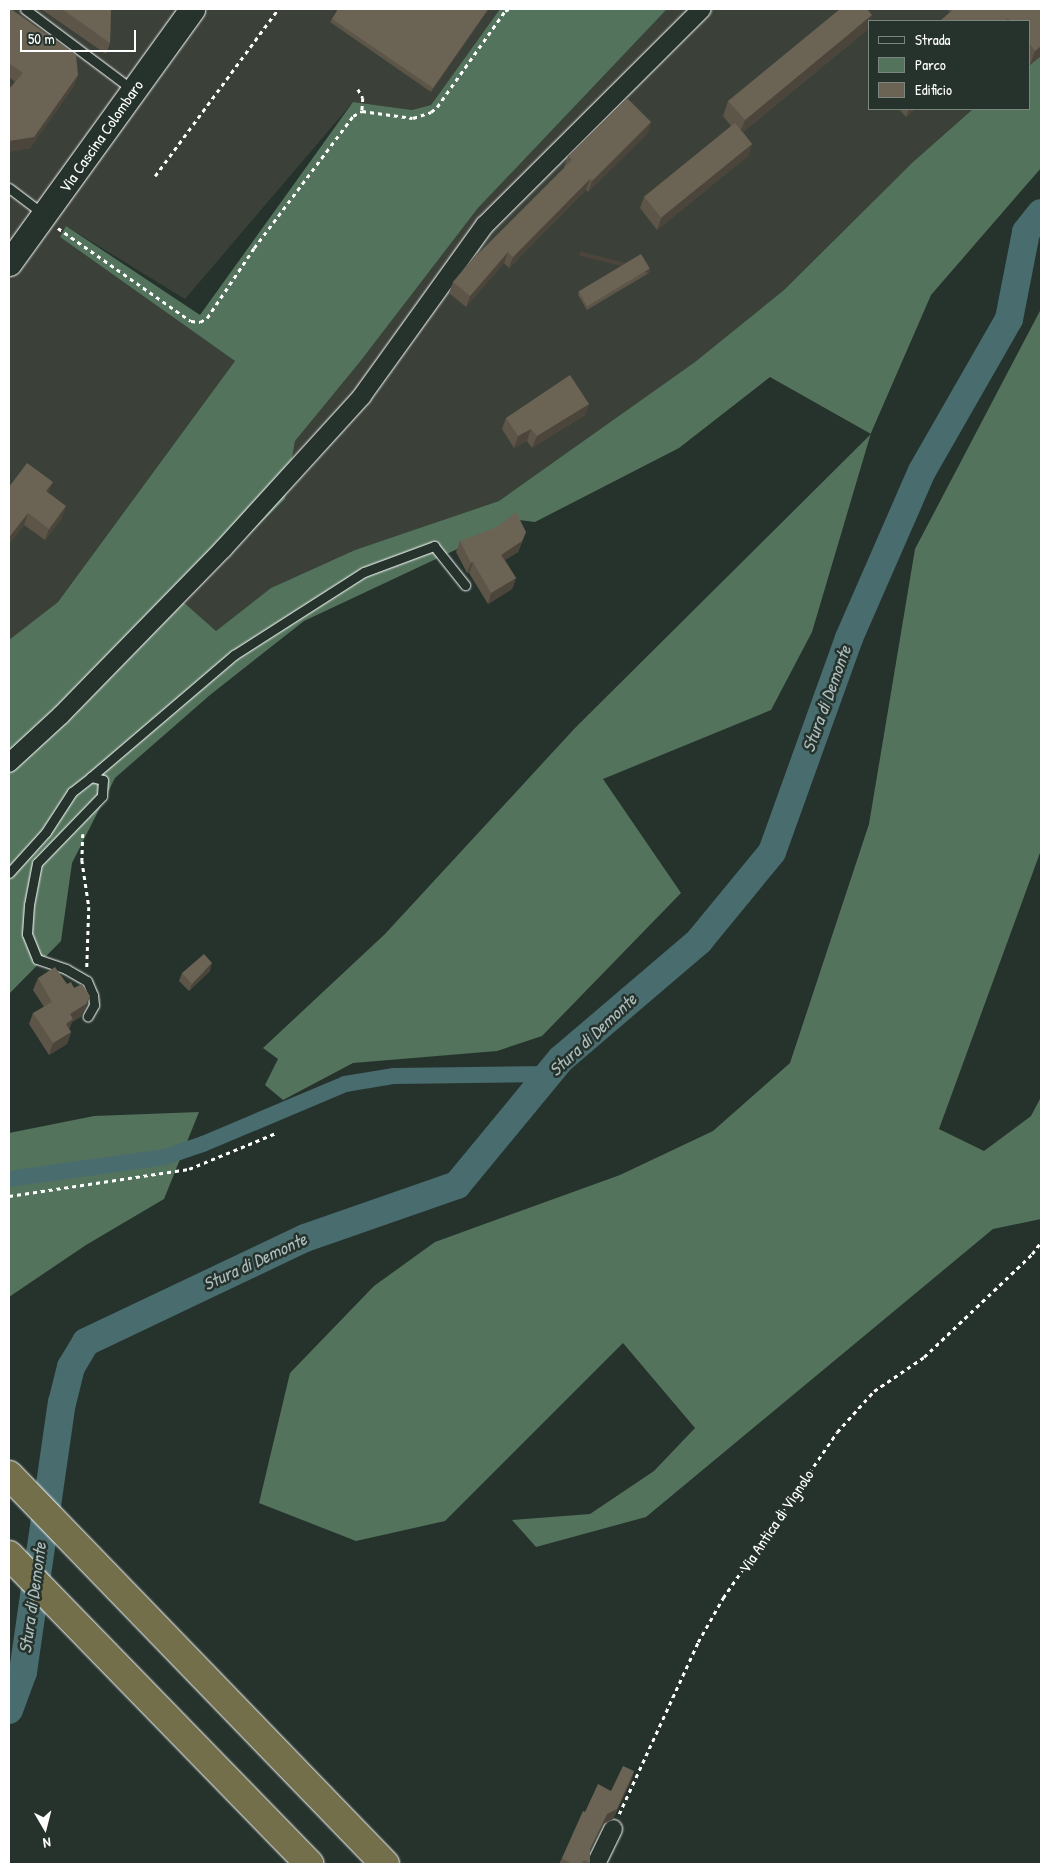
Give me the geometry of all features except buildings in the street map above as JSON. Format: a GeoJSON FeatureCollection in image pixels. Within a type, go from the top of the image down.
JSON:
{"type":"FeatureCollection","features":[{"type":"Feature","properties":{"kind":"highway"},"geometry":{"type":"LineString","coordinates":[[9,1475],[385,1864]]}},
{"type":"Feature","properties":{"kind":"highway"},"geometry":{"type":"LineString","coordinates":[[9,1555],[310,1864]]}},
{"type":"Feature","properties":{"kind":"main road","name":"Via Cascina Colombaro"},"geometry":{"type":"LineString","coordinates":[[9,263],[192,9]]}},
{"type":"Feature","properties":{"kind":"street"},"geometry":{"type":"LineString","coordinates":[[9,763],[61,715],[223,548],[355,403],[485,225],[702,9]]}},
{"type":"Feature","properties":{"kind":"street"},"geometry":{"type":"LineString","coordinates":[[596,1864],[612,1829]]}},
{"type":"Feature","properties":{"kind":"lane"},"geometry":{"type":"LineString","coordinates":[[25,9],[133,90]]}},
{"type":"Feature","properties":{"kind":"lane"},"geometry":{"type":"LineString","coordinates":[[9,188],[44,215]]}},
{"type":"Feature","properties":{"kind":"lane"},"geometry":{"type":"LineString","coordinates":[[9,872],[46,832],[72,792],[234,655],[364,572],[434,546],[465,585]]}},
{"type":"Feature","properties":{"kind":"lane"},"geometry":{"type":"LineString","coordinates":[[88,1016],[94,1005],[93,995],[86,981],[66,969],[37,959],[27,934],[29,904],[36,863],[102,796],[103,780],[91,777]]}},
{"type":"Feature","properties":{"kind":"path"},"geometry":{"type":"LineString","coordinates":[[155,176],[278,9]]}},
{"type":"Feature","properties":{"kind":"path"},"geometry":{"type":"LineString","coordinates":[[44,215],[64,232],[192,322],[200,322],[207,318],[254,248],[353,116],[362,111],[413,118],[431,112],[437,107],[505,10],[509,9]]}},
{"type":"Feature","properties":{"kind":"path"},"geometry":{"type":"LineString","coordinates":[[358,89],[363,98],[362,111]]}},
{"type":"Feature","properties":{"kind":"path"},"geometry":{"type":"LineString","coordinates":[[84,815],[82,860],[89,907],[86,981]]}},
{"type":"Feature","properties":{"kind":"path"},"geometry":{"type":"LineString","coordinates":[[9,1196],[188,1169],[276,1133]]}},
{"type":"Feature","properties":{"kind":"path","name":"Via Antica di Vignolo"},"geometry":{"type":"LineString","coordinates":[[612,1829],[703,1633],[723,1598],[837,1432],[874,1391],[924,1357],[1032,1254],[1041,1242]]}},
{"type":"Feature","properties":{"kind":"shaded area"},"geometry":{"type":"Polygon","coordinates":[[[9,9],[500,9],[431,105],[412,110],[353,102],[185,299],[66,226],[60,237],[235,361],[58,602],[9,640],[9,9]]]}},
{"type":"Feature","properties":{"kind":"shaded area"},"geometry":{"type":"Polygon","coordinates":[[[667,9],[1041,9],[1030,20],[868,20],[868,110],[972,110],[913,162],[784,290],[695,362],[499,501],[355,550],[271,588],[216,631],[182,602],[285,499],[295,441],[359,363],[478,208],[667,9]]]}},
{"type":"Feature","properties":{"kind":"green space"},"geometry":{"type":"Polygon","coordinates":[[[500,9],[667,9],[478,208],[359,363],[295,441],[285,499],[182,601],[216,631],[271,588],[355,550],[499,501],[695,362],[784,290],[913,162],[972,110],[1030,110],[1030,59],[1041,49],[1041,168],[931,295],[871,434],[770,377],[679,448],[535,522],[519,520],[304,621],[210,695],[115,778],[72,863],[61,941],[9,994],[9,640],[58,602],[235,361],[60,237],[66,226],[200,315],[353,102],[412,110],[431,105],[500,9]]]}},
{"type":"Feature","properties":{"kind":"green space"},"geometry":{"type":"Polygon","coordinates":[[[1041,309],[1041,850],[939,1129],[984,1151],[1031,1116],[1041,1097],[1041,1219],[993,1229],[646,1517],[536,1547],[512,1520],[590,1514],[654,1471],[695,1428],[623,1343],[445,1521],[356,1541],[259,1503],[290,1373],[374,1286],[435,1242],[620,1175],[713,1131],[790,1063],[869,824],[915,549],[1041,309]]]}},
{"type":"Feature","properties":{"kind":"green space"},"geometry":{"type":"Polygon","coordinates":[[[871,434],[812,632],[771,710],[603,779],[681,893],[542,1036],[497,1051],[353,1063],[283,1100],[265,1085],[278,1059],[263,1048],[385,934],[575,728],[871,434]]]}},
{"type":"Feature","properties":{"kind":"green space"},"geometry":{"type":"Polygon","coordinates":[[[199,1112],[164,1199],[86,1245],[9,1297],[9,1133],[94,1116],[199,1112]]]}},
{"type":"Feature","properties":{"kind":"waterway","name":"Stura di Demonte"},"geometry":{"type":"LineString","coordinates":[[9,1710],[23,1672],[62,1403],[71,1367],[86,1342],[305,1238],[457,1185],[561,1059],[699,941],[772,852],[849,638],[922,471],[1009,319],[1026,232],[1041,213]]}},
{"type":"Feature","properties":{"kind":"waterway"},"geometry":{"type":"LineString","coordinates":[[9,1179],[165,1157],[203,1144],[345,1084],[394,1076],[548,1074]]}}]}
